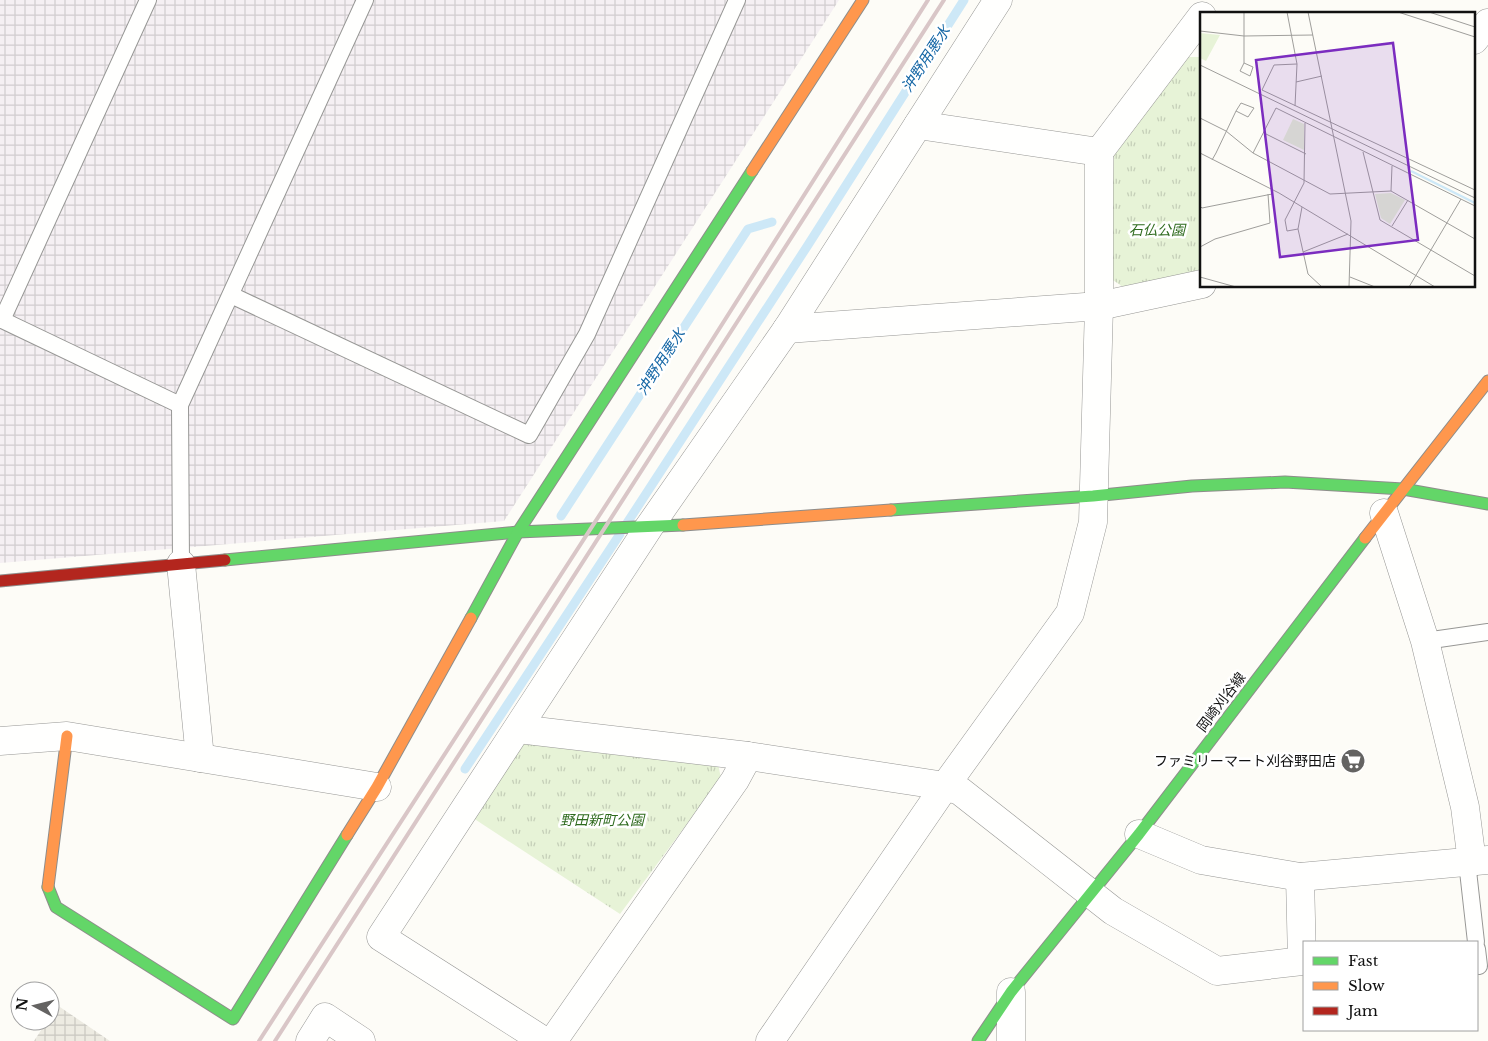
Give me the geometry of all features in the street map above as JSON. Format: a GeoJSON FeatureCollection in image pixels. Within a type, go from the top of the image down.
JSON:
{"type":"FeatureCollection","features":[{"type":"Feature","properties":{"kind":"street"},"geometry":{"type":"LineString","coordinates":[[67,736],[48,889],[56,907],[232,1018],[377,788],[518,532],[863,0]]}},
{"type":"Feature","properties":{"kind":"street"},"geometry":{"type":"LineString","coordinates":[[544,1041],[381,937],[649,527],[787,329],[998,0]]}},
{"type":"Feature","properties":{"kind":"street"},"geometry":{"type":"LineString","coordinates":[[1204,12],[1214,0]]}},
{"type":"Feature","properties":{"kind":"street"},"geometry":{"type":"LineString","coordinates":[[770,1041],[946,786],[1070,613],[1093,522],[1099,306],[1098,152],[1194,44],[1200,22]]}},
{"type":"Feature","properties":{"kind":"street"},"geometry":{"type":"LineString","coordinates":[[1476,38],[1488,23]]}},
{"type":"Feature","properties":{"kind":"street"},"geometry":{"type":"LineString","coordinates":[[918,125],[1098,152]]}},
{"type":"Feature","properties":{"kind":"street"},"geometry":{"type":"LineString","coordinates":[[787,329],[1099,306],[1200,284]]}},
{"type":"Feature","properties":{"kind":"street","name":"岡崎刈谷線"},"geometry":{"type":"LineString","coordinates":[[978,1041],[1011,992],[1139,834],[1384,513],[1488,381]]}},
{"type":"Feature","properties":{"kind":"street"},"geometry":{"type":"LineString","coordinates":[[0,581],[518,532],[649,527],[1093,496],[1192,486],[1285,482],[1403,489],[1488,504]]}},
{"type":"Feature","properties":{"kind":"street"},"geometry":{"type":"LineString","coordinates":[[1139,834],[1201,860],[1300,877],[1374,872],[1475,861],[1465,807],[1425,642],[1384,513]]}},
{"type":"Feature","properties":{"kind":"street"},"geometry":{"type":"LineString","coordinates":[[182,564],[200,758]]}},
{"type":"Feature","properties":{"kind":"street"},"geometry":{"type":"LineString","coordinates":[[518,729],[748,756],[946,786],[960,791],[1113,911],[1217,971],[1302,961],[1300,877]]}},
{"type":"Feature","properties":{"kind":"street"},"geometry":{"type":"LineString","coordinates":[[0,741],[67,736],[377,788]]}},
{"type":"Feature","properties":{"kind":"street"},"geometry":{"type":"LineString","coordinates":[[553,1041],[735,780],[748,756]]}},
{"type":"Feature","properties":{"kind":"street"},"geometry":{"type":"LineString","coordinates":[[1011,992],[1011,1041]]}},
{"type":"Feature","properties":{"kind":"street"},"geometry":{"type":"LineString","coordinates":[[310,1041],[325,1017],[361,1041]]}},
{"type":"Feature","properties":{"kind":"lane"},"geometry":{"type":"LineString","coordinates":[[148,0],[1,320],[180,405]]}},
{"type":"Feature","properties":{"kind":"lane"},"geometry":{"type":"LineString","coordinates":[[182,564],[180,405],[365,0]]}},
{"type":"Feature","properties":{"kind":"lane"},"geometry":{"type":"LineString","coordinates":[[231,295],[529,435],[587,334],[737,0]]}},
{"type":"Feature","properties":{"kind":"lane"},"geometry":{"type":"LineString","coordinates":[[1425,642],[1488,632]]}},
{"type":"Feature","properties":{"kind":"lane"},"geometry":{"type":"LineString","coordinates":[[1475,861],[1476,941]]}},
{"type":"Feature","properties":{"kind":"lane"},"geometry":{"type":"LineString","coordinates":[[1478,958],[1479,966]]}},
{"type":"Feature","properties":{"kind":"shaded area"},"geometry":{"type":"Polygon","coordinates":[[[0,0],[839,0],[504,521],[0,563],[0,0]]]}},
{"type":"Feature","properties":{"kind":"shaded area"},"geometry":{"type":"Polygon","coordinates":[[[60,1007],[110,1041],[34,1041],[40,1031],[60,1031],[60,1007]]]}},
{"type":"Feature","properties":{"kind":"green space","name":"石仏公園"},"geometry":{"type":"Polygon","coordinates":[[[1184,57],[1200,57],[1200,270],[1123,287],[1110,278],[1114,154],[1184,57]]]}},
{"type":"Feature","properties":{"kind":"green space","name":"野田新町公園"},"geometry":{"type":"Polygon","coordinates":[[[525,740],[718,764],[721,778],[620,914],[473,818],[525,740]]]}},
{"type":"Feature","properties":{"kind":"waterway"},"geometry":{"type":"LineString","coordinates":[[627,523],[808,245],[964,0]]}},
{"type":"Feature","properties":{"kind":"waterway","name":"沖野用悪水"},"geometry":{"type":"LineString","coordinates":[[561,516],[748,229],[772,222]]}},
{"type":"Feature","properties":{"kind":"waterway"},"geometry":{"type":"LineString","coordinates":[[465,769],[620,534]]}},
{"type":"Feature","properties":{"kind":"railway"},"geometry":{"type":"LineString","coordinates":[[259,1041],[674,400],[928,0]]}},
{"type":"Feature","properties":{"kind":"railway"},"geometry":{"type":"LineString","coordinates":[[275,1041],[944,0]]}},
{"type":"Feature","properties":{"kind":"traffic: fast"},"geometry":{"type":"LineString","coordinates":[[471,618],[518,532],[752,171]]}},
{"type":"Feature","properties":{"kind":"traffic: fast"},"geometry":{"type":"LineString","coordinates":[[891,510],[1093,496],[1192,486],[1285,482],[1403,489],[1488,504]]}},
{"type":"Feature","properties":{"kind":"traffic: fast"},"geometry":{"type":"LineString","coordinates":[[225,560],[518,532],[683,525]]}},
{"type":"Feature","properties":{"kind":"traffic: fast"},"geometry":{"type":"LineString","coordinates":[[978,1041],[1011,992],[1139,834],[1365,538]]}},
{"type":"Feature","properties":{"kind":"traffic: fast"},"geometry":{"type":"LineString","coordinates":[[48,887],[56,907],[233,1019],[347,835]]}},
{"type":"Feature","properties":{"kind":"traffic: slow"},"geometry":{"type":"LineString","coordinates":[[752,171],[863,0]]}},
{"type":"Feature","properties":{"kind":"traffic: slow"},"geometry":{"type":"LineString","coordinates":[[1365,538],[1488,381]]}},
{"type":"Feature","properties":{"kind":"traffic: slow"},"geometry":{"type":"LineString","coordinates":[[683,525],[891,510]]}},
{"type":"Feature","properties":{"kind":"traffic: slow"},"geometry":{"type":"LineString","coordinates":[[347,835],[377,787],[471,618]]}},
{"type":"Feature","properties":{"kind":"traffic: slow"},"geometry":{"type":"LineString","coordinates":[[48,887],[67,736]]}},
{"type":"Feature","properties":{"kind":"traffic: jam"},"geometry":{"type":"LineString","coordinates":[[0,581],[225,560]]}},
{"type":"Feature","properties":{"kind":"place","name":"ファミリーマート刈谷野田店"},"geometry":{"type":"Point","coordinates":[1353,761]}}]}
